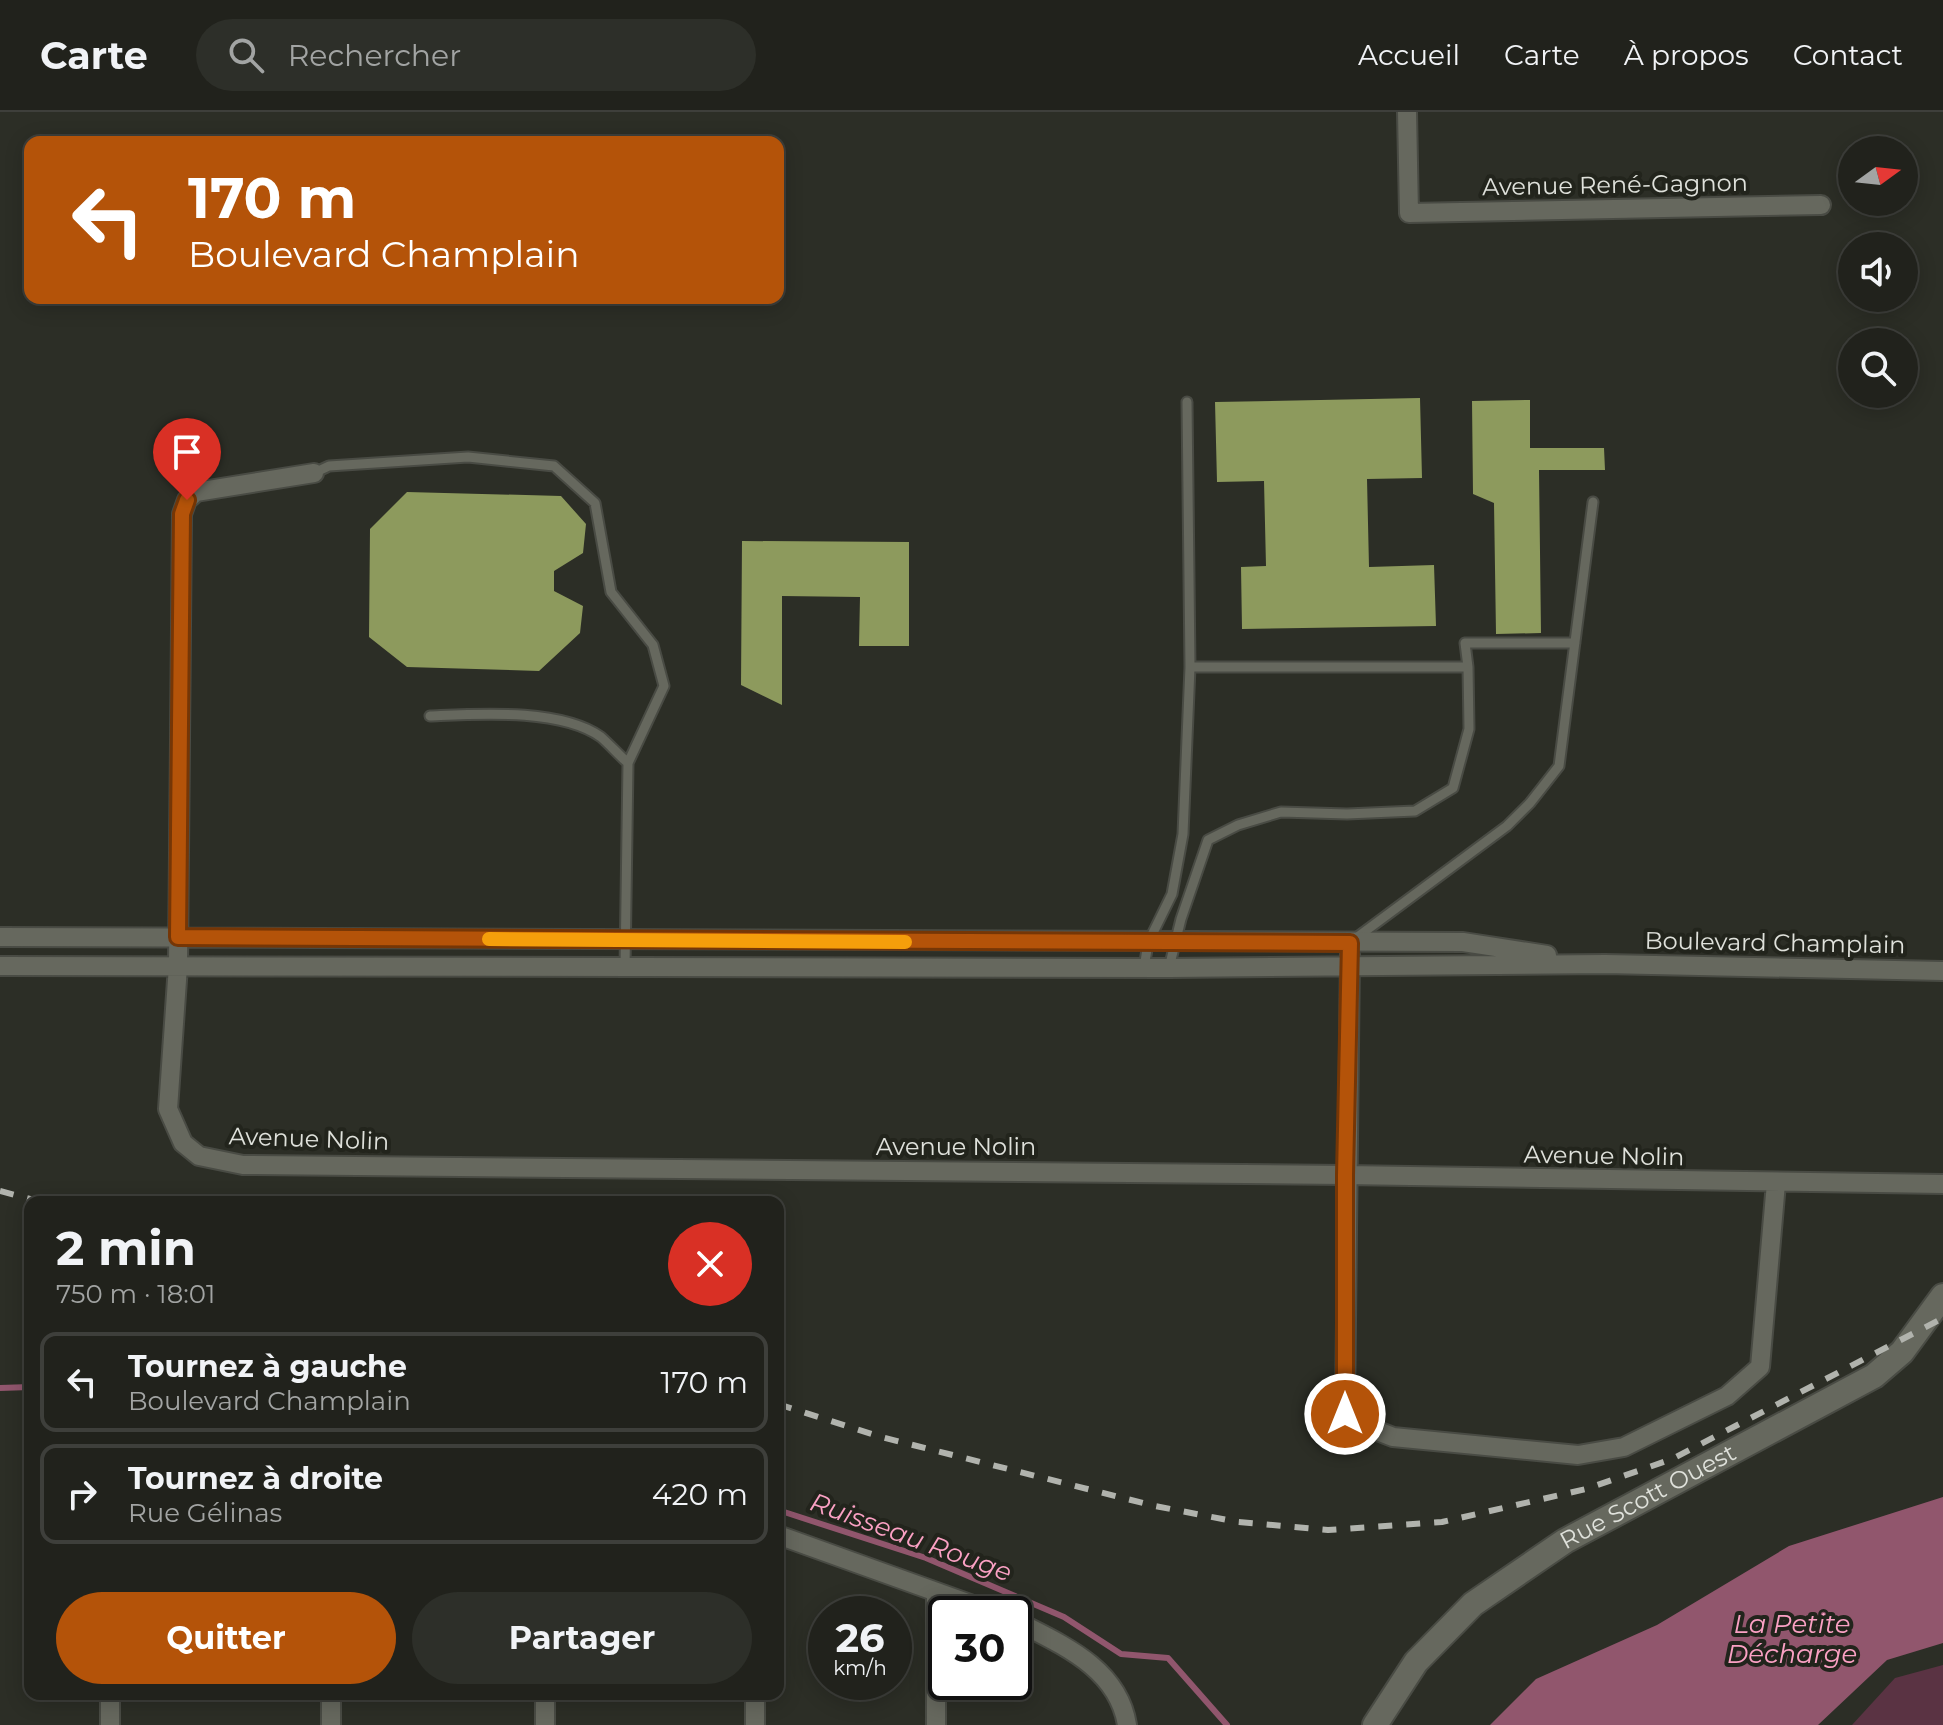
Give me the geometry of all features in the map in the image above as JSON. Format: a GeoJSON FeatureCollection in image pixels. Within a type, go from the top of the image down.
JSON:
{"type":"FeatureCollection","features":[{"type":"Feature","properties":{"kind":"street","name":"Avenue René-Gagnon"},"geometry":{"type":"LineString","coordinates":[[1407,112],[1409,213],[1821,205]]}},
{"type":"Feature","properties":{"kind":"street","name":"Avenue Nolin"},"geometry":{"type":"LineString","coordinates":[[314,473],[196,492],[187,500],[182,514],[178,966],[168,1109],[183,1143],[199,1156],[243,1165],[1943,1184]]}},
{"type":"Feature","properties":{"kind":"street","name":"Boulevard Champlain"},"geometry":{"type":"LineString","coordinates":[[0,937],[1463,942],[1605,964]]}},
{"type":"Feature","properties":{"kind":"street"},"geometry":{"type":"LineString","coordinates":[[1350,943],[1345,1175],[1345,1414],[1352,1421],[1393,1437],[1578,1455],[1624,1447],[1727,1396],[1760,1367],[1776,1183]]}},
{"type":"Feature","properties":{"kind":"street","name":"Boulevard Champlain"},"geometry":{"type":"LineString","coordinates":[[0,966],[1169,968],[1605,964],[1943,971]]}},
{"type":"Feature","properties":{"kind":"street","name":"Rue Scott Ouest"},"geometry":{"type":"LineString","coordinates":[[1375,1725],[1416,1662],[1473,1604],[1565,1541],[1874,1376],[1902,1352],[1943,1296]]}},
{"type":"Feature","properties":{"kind":"street"},"geometry":{"type":"LineString","coordinates":[[784,1537],[947,1596]]}},
{"type":"Feature","properties":{"kind":"street"},"geometry":{"type":"LineString","coordinates":[[936,1592],[936,1725]]}},
{"type":"Feature","properties":{"kind":"street"},"geometry":{"type":"LineString","coordinates":[[1032,1629],[1075,1652],[1102,1673],[1126,1718]]}},
{"type":"Feature","properties":{"kind":"street"},"geometry":{"type":"LineString","coordinates":[[110,1700],[110,1725]]}},
{"type":"Feature","properties":{"kind":"street"},"geometry":{"type":"LineString","coordinates":[[331,1700],[331,1725]]}},
{"type":"Feature","properties":{"kind":"street"},"geometry":{"type":"LineString","coordinates":[[545,1700],[545,1725]]}},
{"type":"Feature","properties":{"kind":"street"},"geometry":{"type":"LineString","coordinates":[[755,1700],[755,1725]]}},
{"type":"Feature","properties":{"kind":"lane"},"geometry":{"type":"LineString","coordinates":[[1144,968],[1148,943],[1172,894],[1183,834],[1190,667],[1187,402]]}},
{"type":"Feature","properties":{"kind":"lane"},"geometry":{"type":"LineString","coordinates":[[314,473],[329,466],[468,457],[554,466],[595,503],[611,592],[653,645],[664,686],[628,763],[625,967]]}},
{"type":"Feature","properties":{"kind":"lane"},"geometry":{"type":"LineString","coordinates":[[1350,943],[1507,826],[1559,766],[1593,502]]}},
{"type":"Feature","properties":{"kind":"lane"},"geometry":{"type":"LineString","coordinates":[[1169,968],[1174,943],[1208,840],[1238,825],[1281,812],[1347,814],[1415,811],[1453,788],[1469,729],[1465,643],[1575,643]]}},
{"type":"Feature","properties":{"kind":"lane"},"geometry":{"type":"LineString","coordinates":[[1190,667],[1468,667]]}},
{"type":"Feature","properties":{"kind":"lane"},"geometry":{"type":"LineString","coordinates":[[430,716],[498,714],[560,720],[599,736],[628,763]]}},
{"type":"Feature","properties":{"kind":"shaded area"},"geometry":{"type":"Polygon","coordinates":[[[1943,1665],[1943,1725],[1852,1725],[1895,1678],[1943,1665]]]}},
{"type":"Feature","properties":{"kind":"water","name":"La Petite Décharge"},"geometry":{"type":"Polygon","coordinates":[[[1943,1497],[1943,1643],[1887,1660],[1818,1725],[1490,1725],[1536,1679],[1657,1625],[1789,1546],[1943,1497]]]}},
{"type":"Feature","properties":{"kind":"building"},"geometry":{"type":"Polygon","coordinates":[[[1420,398],[1422,478],[1367,479],[1369,567],[1434,565],[1436,626],[1242,629],[1241,567],[1266,566],[1264,481],[1217,482],[1215,402],[1420,398]]]}},
{"type":"Feature","properties":{"kind":"building"},"geometry":{"type":"Polygon","coordinates":[[[1530,400],[1530,448],[1604,448],[1605,470],[1539,470],[1541,633],[1496,634],[1494,503],[1473,494],[1472,401],[1530,400]]]}},
{"type":"Feature","properties":{"kind":"building"},"geometry":{"type":"Polygon","coordinates":[[[407,492],[561,496],[586,524],[583,553],[554,571],[554,591],[583,606],[580,633],[539,671],[407,667],[369,637],[370,529],[407,492]]]}},
{"type":"Feature","properties":{"kind":"building"},"geometry":{"type":"Polygon","coordinates":[[[742,541],[909,542],[909,646],[859,646],[860,597],[782,596],[782,705],[741,685],[742,541]]]}},
{"type":"Feature","properties":{"kind":"waterway","name":"Ruisseau Rouge"},"geometry":{"type":"LineString","coordinates":[[0,1388],[24,1387]]}},
{"type":"Feature","properties":{"kind":"waterway","name":"Ruisseau Rouge"},"geometry":{"type":"LineString","coordinates":[[784,1512],[926,1558],[1064,1617],[1121,1654],[1168,1658],[1227,1725]]}},
{"type":"Feature","properties":{"kind":"railway"},"geometry":{"type":"LineString","coordinates":[[0,1191],[24,1197]]}},
{"type":"Feature","properties":{"kind":"railway"},"geometry":{"type":"LineString","coordinates":[[784,1406],[881,1437],[1155,1506],[1238,1522],[1328,1530],[1442,1522],[1586,1489],[1672,1459],[1943,1318]]}},
{"type":"Feature","properties":{"kind":"slow traffic"},"geometry":{"type":"LineString","coordinates":[[489,939],[905,942]]}},
{"type":"Feature","properties":{"kind":"route"},"geometry":{"type":"LineString","coordinates":[[187,500],[182,514],[178,937],[1350,943],[1345,1175],[1345,1414]]}}]}
